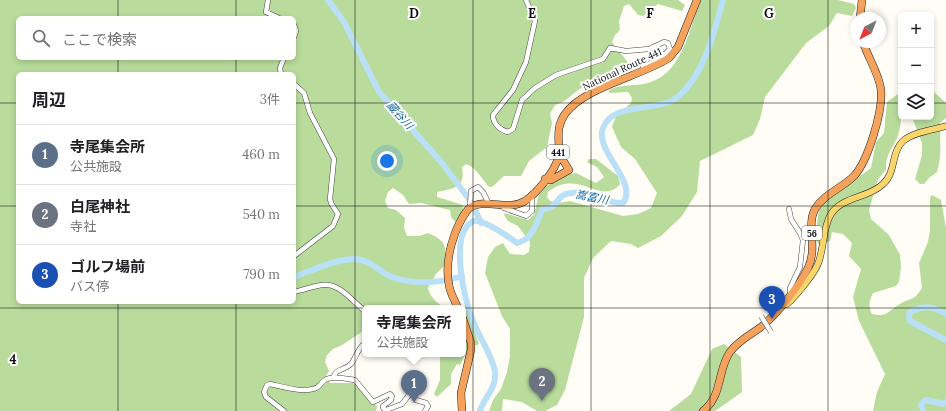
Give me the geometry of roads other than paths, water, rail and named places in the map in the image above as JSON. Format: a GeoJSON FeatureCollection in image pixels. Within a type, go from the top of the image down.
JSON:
{"type":"FeatureCollection","features":[{"type":"Feature","properties":{"kind":"highway","name":"National Route 441"},"geometry":{"type":"LineString","coordinates":[[470,207],[474,204],[502,205],[519,203],[532,194],[555,166],[558,152],[557,137],[560,124],[565,113],[582,98],[662,62],[674,53],[697,0]]}},
{"type":"Feature","properties":{"kind":"highway"},"geometry":{"type":"LineString","coordinates":[[861,12],[862,0]]}},
{"type":"Feature","properties":{"kind":"highway","name":"56"},"geometry":{"type":"LineString","coordinates":[[703,411],[713,400],[717,392],[724,364],[733,348],[770,319],[782,306],[811,261],[813,252],[812,219],[814,211],[826,196],[851,179],[858,172],[865,160],[877,120],[881,91],[865,48]]}},
{"type":"Feature","properties":{"kind":"highway","name":"National Route 441"},"geometry":{"type":"LineString","coordinates":[[545,180],[551,180],[569,170],[558,152]]}},
{"type":"Feature","properties":{"kind":"highway"},"geometry":{"type":"LineString","coordinates":[[457,305],[449,285],[450,252],[457,228],[470,207]]}},
{"type":"Feature","properties":{"kind":"highway"},"geometry":{"type":"LineString","coordinates":[[462,411],[461,393],[471,350],[471,343],[466,328]]}},
{"type":"Feature","properties":{"kind":"main road"},"geometry":{"type":"LineString","coordinates":[[782,306],[786,305],[798,293],[817,268],[828,220],[836,209],[843,203],[875,190],[886,181],[891,174],[898,148],[904,140],[909,137],[946,126]]}},
{"type":"Feature","properties":{"kind":"street"},"geometry":{"type":"LineString","coordinates":[[268,0],[266,12],[270,16]]}},
{"type":"Feature","properties":{"kind":"street"},"geometry":{"type":"LineString","coordinates":[[526,0],[535,21],[526,62],[513,90],[493,115],[496,124],[504,130],[508,132],[513,129],[522,100],[535,88],[556,75],[603,59],[610,48],[639,50],[655,48],[664,42],[668,43],[670,49],[666,54],[639,70],[638,73]]}},
{"type":"Feature","properties":{"kind":"street"},"geometry":{"type":"LineString","coordinates":[[281,72],[280,68],[283,60]]}},
{"type":"Feature","properties":{"kind":"street"},"geometry":{"type":"LineString","coordinates":[[296,86],[304,94],[310,113],[334,159],[330,199],[338,214],[333,226],[296,254]]}},
{"type":"Feature","properties":{"kind":"street"},"geometry":{"type":"LineString","coordinates":[[470,207],[471,191],[478,187],[483,192],[489,204]]}},
{"type":"Feature","properties":{"kind":"street"},"geometry":{"type":"LineString","coordinates":[[502,205],[504,208],[526,216],[532,211],[532,194]]}},
{"type":"Feature","properties":{"kind":"street"},"geometry":{"type":"LineString","coordinates":[[789,208],[791,219],[803,240],[800,267],[790,288],[790,294]]}},
{"type":"Feature","properties":{"kind":"street"},"geometry":{"type":"LineString","coordinates":[[296,291],[324,284],[328,285],[347,294],[362,308]]}},
{"type":"Feature","properties":{"kind":"street"},"geometry":{"type":"LineString","coordinates":[[761,316],[771,332]]}},
{"type":"Feature","properties":{"kind":"street"},"geometry":{"type":"LineString","coordinates":[[334,378],[337,372],[352,364],[355,355],[362,347]]}},
{"type":"Feature","properties":{"kind":"street"},"geometry":{"type":"LineString","coordinates":[[284,411],[266,397],[264,392],[267,385],[270,384],[300,390],[313,389],[319,388],[325,380],[334,378],[355,380],[373,402],[390,394],[392,396],[391,400],[383,406],[386,410],[398,406],[409,395],[414,395],[416,400],[426,403],[428,406],[425,411]]}},
{"type":"Feature","properties":{"kind":"waterway","name":"蔵谷川"},"geometry":{"type":"LineString","coordinates":[[328,0],[344,22],[379,92],[442,163],[472,203],[481,223]]}},
{"type":"Feature","properties":{"kind":"waterway","name":"嵩富川"},"geometry":{"type":"LineString","coordinates":[[480,411],[494,383],[495,372],[491,358],[472,318],[463,285],[460,245],[467,226],[474,221],[481,222],[498,230],[517,243],[530,235],[542,210],[550,208],[564,195],[584,193],[616,203],[623,203],[626,195],[625,186],[605,146],[602,137],[603,128],[609,119],[617,114],[626,110],[660,105],[679,96],[688,87],[702,64],[712,38],[723,0]]}},
{"type":"Feature","properties":{"kind":"waterway"},"geometry":{"type":"LineString","coordinates":[[296,276],[331,263],[353,259],[359,259],[369,263],[387,275],[400,280],[436,282],[462,276]]}},
{"type":"Feature","properties":{"kind":"waterway"},"geometry":{"type":"LineString","coordinates":[[946,314],[937,309],[924,307],[910,312],[909,317],[910,321],[946,340]]}},
{"type":"Feature","properties":{"kind":"waterway"},"geometry":{"type":"LineString","coordinates":[[923,411],[921,404],[926,400],[944,404],[946,402]]}},
{"type":"Feature","properties":{"kind":"place","name":"ゴルフ場前"},"geometry":{"type":"Point","coordinates":[772,319]}},
{"type":"Feature","properties":{"kind":"place","name":"白尾神社"},"geometry":{"type":"Point","coordinates":[542,401]}},
{"type":"Feature","properties":{"kind":"place","name":"寺尾集会所"},"geometry":{"type":"Point","coordinates":[414,403]}}]}
